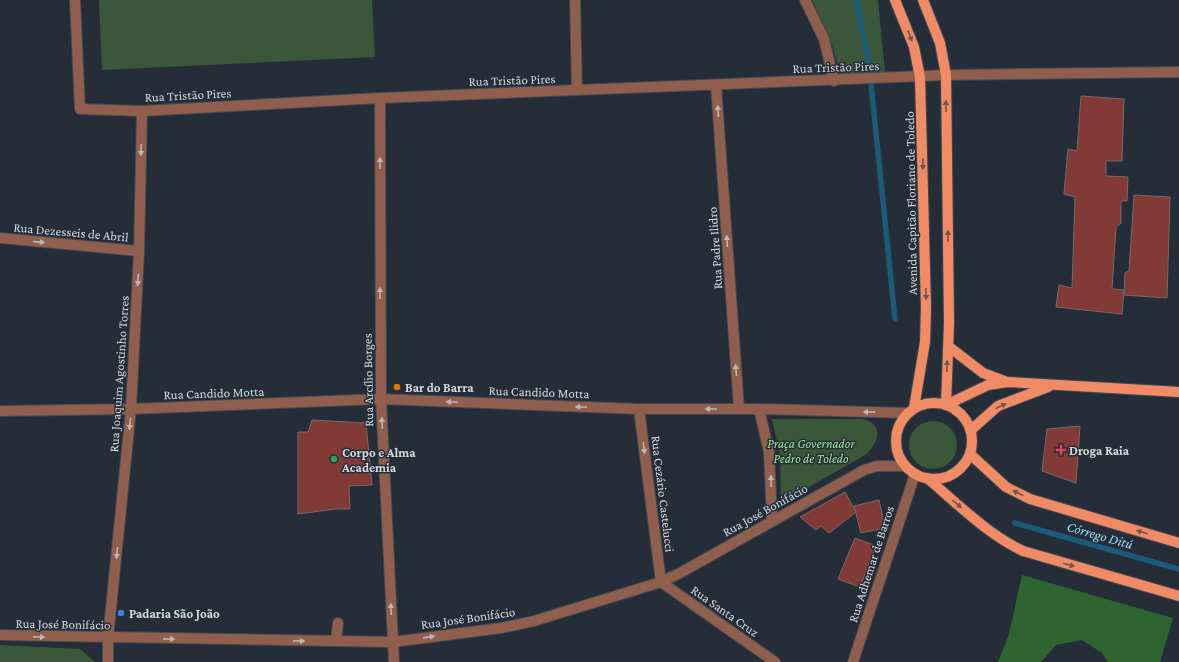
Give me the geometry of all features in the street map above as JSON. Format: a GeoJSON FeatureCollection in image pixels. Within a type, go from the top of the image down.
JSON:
{"type":"FeatureCollection","features":[{"type":"Feature","properties":{"kind":"main road","name":"Avenida Capitão Floriano de Toledo"},"geometry":{"type":"LineString","coordinates":[[895,0],[914,47],[920,77],[926,308],[925,342],[911,410]]}},
{"type":"Feature","properties":{"kind":"main road"},"geometry":{"type":"LineString","coordinates":[[923,0],[940,43],[946,76],[948,346],[946,405]]}},
{"type":"Feature","properties":{"kind":"main road"},"geometry":{"type":"LineString","coordinates":[[948,346],[983,373],[1008,382]]}},
{"type":"Feature","properties":{"kind":"main road"},"geometry":{"type":"LineString","coordinates":[[946,405],[988,385],[1008,382],[1051,386],[1179,392]]}},
{"type":"Feature","properties":{"kind":"main road"},"geometry":{"type":"LineString","coordinates":[[971,430],[998,406],[1051,386]]}},
{"type":"Feature","properties":{"kind":"main road"},"geometry":{"type":"LineString","coordinates":[[934,402],[946,405],[957,410],[966,419],[971,430],[973,442],[970,454],[963,465],[953,474],[941,478],[927,478],[915,474],[905,466],[898,454],[896,441],[897,429],[903,418],[911,410],[922,404],[934,402]]}},
{"type":"Feature","properties":{"kind":"main road"},"geometry":{"type":"LineString","coordinates":[[970,454],[1006,487],[1030,499],[1179,543]]}},
{"type":"Feature","properties":{"kind":"main road"},"geometry":{"type":"LineString","coordinates":[[927,478],[988,530],[1006,543],[1022,551],[1179,596]]}},
{"type":"Feature","properties":{"kind":"street","name":"Rua Tristão Pires"},"geometry":{"type":"LineString","coordinates":[[75,0],[80,109],[142,111],[380,98],[946,76],[1179,72]]}},
{"type":"Feature","properties":{"kind":"street"},"geometry":{"type":"LineString","coordinates":[[575,0],[577,90]]}},
{"type":"Feature","properties":{"kind":"street"},"geometry":{"type":"LineString","coordinates":[[805,0],[824,39],[834,81]]}},
{"type":"Feature","properties":{"kind":"street","name":"Rua Padre Ilidro"},"geometry":{"type":"LineString","coordinates":[[716,85],[739,409]]}},
{"type":"Feature","properties":{"kind":"street","name":"Rua Arcílio Borges"},"geometry":{"type":"LineString","coordinates":[[380,98],[381,399],[394,662]]}},
{"type":"Feature","properties":{"kind":"street","name":"Rua Joaquim Agostinho Torres"},"geometry":{"type":"LineString","coordinates":[[108,662],[108,638],[131,409],[139,251],[142,111]]}},
{"type":"Feature","properties":{"kind":"street","name":"Rua Dezesseis de Abril"},"geometry":{"type":"LineString","coordinates":[[0,238],[139,251]]}},
{"type":"Feature","properties":{"kind":"street","name":"Rua Candido Motta"},"geometry":{"type":"LineString","coordinates":[[0,411],[131,409],[381,399],[640,409],[911,410]]}},
{"type":"Feature","properties":{"kind":"street","name":"Rua Cezário Castelucci"},"geometry":{"type":"LineString","coordinates":[[640,409],[661,582]]}},
{"type":"Feature","properties":{"kind":"street"},"geometry":{"type":"LineString","coordinates":[[759,409],[769,452],[772,520]]}},
{"type":"Feature","properties":{"kind":"street","name":"Rua José Bonifácio"},"geometry":{"type":"LineString","coordinates":[[0,635],[393,642],[501,628],[534,621],[661,582],[680,573],[772,520],[864,470],[877,466],[905,466]]}},
{"type":"Feature","properties":{"kind":"street","name":"Rua Adhemar de Barros"},"geometry":{"type":"LineString","coordinates":[[853,662],[915,474]]}},
{"type":"Feature","properties":{"kind":"street","name":"Rua Santa Cruz"},"geometry":{"type":"LineString","coordinates":[[661,582],[775,662]]}},
{"type":"Feature","properties":{"kind":"street"},"geometry":{"type":"LineString","coordinates":[[336,641],[338,623]]}},
{"type":"Feature","properties":{"kind":"green space"},"geometry":{"type":"Polygon","coordinates":[[[99,0],[372,0],[375,57],[102,70],[99,0]]]}},
{"type":"Feature","properties":{"kind":"green space"},"geometry":{"type":"Polygon","coordinates":[[[812,0],[878,0],[885,72],[841,74],[830,39],[812,0]]]}},
{"type":"Feature","properties":{"kind":"green space","name":"Praça Governador Pedro de Toledo"},"geometry":{"type":"Polygon","coordinates":[[[772,419],[862,419],[869,421],[877,429],[876,440],[874,445],[865,455],[781,503],[780,455],[772,419]]]}},
{"type":"Feature","properties":{"kind":"green space"},"geometry":{"type":"Polygon","coordinates":[[[933,421],[942,423],[950,428],[955,436],[957,445],[955,454],[950,462],[942,467],[933,469],[924,467],[916,462],[911,454],[909,445],[911,436],[916,428],[924,423],[933,421]]]}},
{"type":"Feature","properties":{"kind":"green space"},"geometry":{"type":"Polygon","coordinates":[[[1022,575],[1173,618],[1160,662],[1108,662],[1102,653],[1082,640],[1056,645],[1041,662],[998,662],[1009,634],[1022,575]]]}},
{"type":"Feature","properties":{"kind":"green space"},"geometry":{"type":"Polygon","coordinates":[[[0,645],[80,649],[95,662],[0,662],[0,645]]]}},
{"type":"Feature","properties":{"kind":"building"},"geometry":{"type":"Polygon","coordinates":[[[1081,96],[1124,99],[1122,161],[1106,161],[1106,176],[1128,177],[1127,201],[1121,201],[1121,223],[1116,227],[1112,289],[1124,290],[1122,314],[1056,307],[1059,285],[1072,288],[1075,197],[1064,194],[1068,149],[1077,151],[1081,96]]]}},
{"type":"Feature","properties":{"kind":"building"},"geometry":{"type":"Polygon","coordinates":[[[1134,195],[1170,197],[1167,298],[1124,295],[1125,273],[1129,271],[1134,195]]]}},
{"type":"Feature","properties":{"kind":"building","name":"Corpo e Alma Academia"},"geometry":{"type":"Polygon","coordinates":[[[312,420],[366,423],[372,485],[349,486],[350,509],[335,509],[298,514],[298,432],[308,432],[312,420]]]}},
{"type":"Feature","properties":{"kind":"building","name":"Droga Raia"},"geometry":{"type":"Polygon","coordinates":[[[1080,426],[1076,483],[1042,471],[1047,429],[1080,426]]]}},
{"type":"Feature","properties":{"kind":"building"},"geometry":{"type":"Polygon","coordinates":[[[845,492],[856,512],[829,533],[821,526],[816,530],[800,517],[845,492]]]}},
{"type":"Feature","properties":{"kind":"building"},"geometry":{"type":"Polygon","coordinates":[[[879,500],[885,528],[861,533],[854,506],[879,500]]]}},
{"type":"Feature","properties":{"kind":"building"},"geometry":{"type":"Polygon","coordinates":[[[855,538],[876,546],[860,587],[838,579],[855,538]]]}},
{"type":"Feature","properties":{"kind":"waterway"},"geometry":{"type":"LineString","coordinates":[[856,0],[869,64],[895,319]]}},
{"type":"Feature","properties":{"kind":"waterway","name":"Córrego Ditú"},"geometry":{"type":"LineString","coordinates":[[1015,523],[1179,569]]}},
{"type":"Feature","properties":{"kind":"place","name":"Bar do Barra"},"geometry":{"type":"Point","coordinates":[397,387]}},
{"type":"Feature","properties":{"kind":"place","name":"Droga Raia"},"geometry":{"type":"Point","coordinates":[1061,450]}},
{"type":"Feature","properties":{"kind":"place","name":"Corpo e Alma Academia"},"geometry":{"type":"Point","coordinates":[334,459]}},
{"type":"Feature","properties":{"kind":"place","name":"Padaria São João"},"geometry":{"type":"Point","coordinates":[121,613]}}]}
